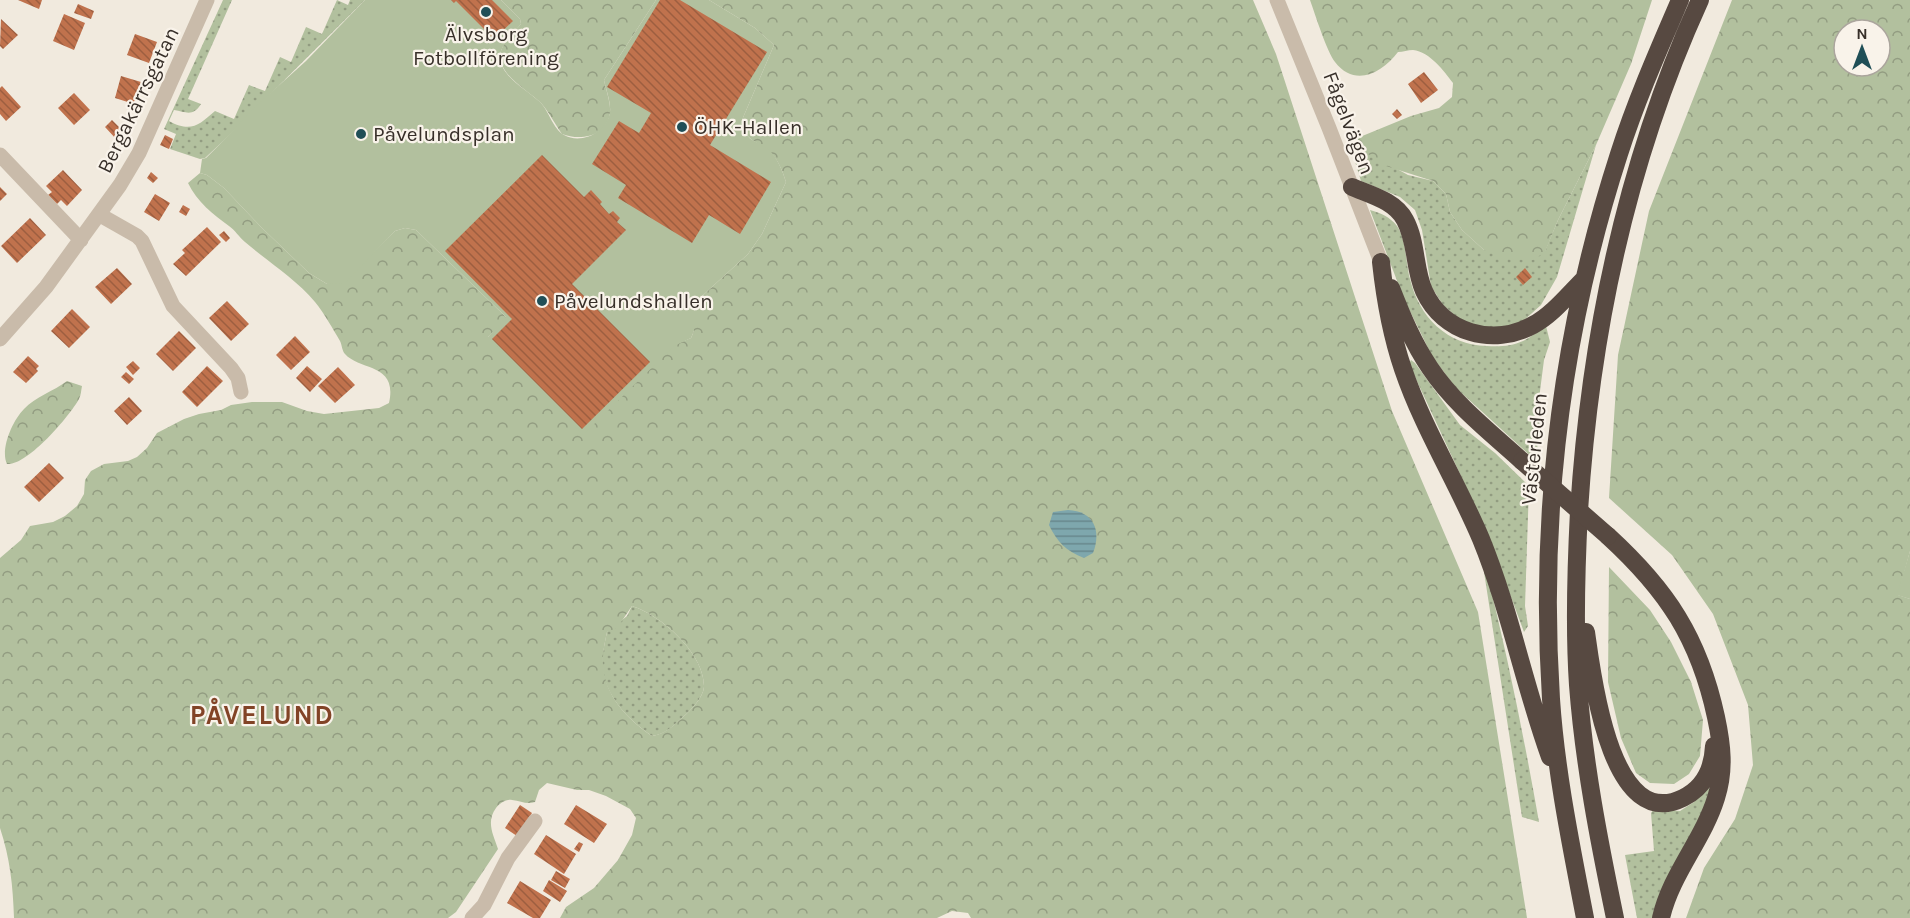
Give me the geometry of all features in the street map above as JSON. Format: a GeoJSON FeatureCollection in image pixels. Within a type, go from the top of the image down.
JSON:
{"type":"FeatureCollection","features":[{"type":"Feature","properties":{"kind":"highway","name":"Västerleden"},"geometry":{"type":"LineString","coordinates":[[1586,918],[1560,784],[1551,699],[1548,603],[1549,524],[1557,433],[1567,366],[1585,278],[1619,154],[1649,73],[1680,0]]}},
{"type":"Feature","properties":{"kind":"highway"},"geometry":{"type":"LineString","coordinates":[[1615,918],[1596,828],[1578,684],[1576,572],[1583,451],[1590,390],[1606,294],[1622,227],[1665,84],[1700,0]]}},
{"type":"Feature","properties":{"kind":"highway"},"geometry":{"type":"LineString","coordinates":[[1352,187],[1392,205],[1405,219],[1411,232],[1419,277],[1429,301],[1437,312],[1462,329],[1488,336],[1512,334],[1525,329],[1547,315],[1585,278]]}},
{"type":"Feature","properties":{"kind":"highway"},"geometry":{"type":"LineString","coordinates":[[1381,262],[1405,323],[1430,369],[1470,414],[1637,563],[1677,614],[1694,646],[1706,677],[1716,720],[1723,760],[1721,780],[1716,800],[1677,876],[1661,918]]}},
{"type":"Feature","properties":{"kind":"highway"},"geometry":{"type":"LineString","coordinates":[[1381,262],[1387,313],[1403,369],[1415,401],[1488,558],[1537,721],[1560,784]]}},
{"type":"Feature","properties":{"kind":"highway"},"geometry":{"type":"LineString","coordinates":[[1576,572],[1596,698],[1619,769],[1633,788],[1651,801],[1667,803],[1681,800],[1695,792],[1710,769],[1714,754],[1716,720]]}},
{"type":"Feature","properties":{"kind":"street","name":"Bergakärrsgatan"},"geometry":{"type":"LineString","coordinates":[[0,339],[38,296],[100,215],[139,153],[207,0]]}},
{"type":"Feature","properties":{"kind":"street","name":"Fågelvägen"},"geometry":{"type":"LineString","coordinates":[[1277,0],[1381,262]]}},
{"type":"Feature","properties":{"kind":"street"},"geometry":{"type":"LineString","coordinates":[[0,155],[81,240]]}},
{"type":"Feature","properties":{"kind":"street"},"geometry":{"type":"LineString","coordinates":[[100,215],[142,241],[173,306],[231,368],[238,378],[241,392]]}},
{"type":"Feature","properties":{"kind":"street"},"geometry":{"type":"LineString","coordinates":[[472,918],[484,905],[508,858],[536,821]]}},
{"type":"Feature","properties":{"kind":"green space"},"geometry":{"type":"Polygon","coordinates":[[[223,0],[232,0],[188,99],[201,104],[192,112],[174,110],[169,121],[177,125],[194,126],[215,111],[234,119],[249,85],[265,91],[280,57],[291,62],[306,27],[322,34],[337,0],[348,5],[350,0],[365,0],[220,144],[205,158],[200,159],[170,149],[176,134],[164,129],[223,0]]]}},
{"type":"Feature","properties":{"kind":"green space"},"geometry":{"type":"Polygon","coordinates":[[[365,0],[501,0],[520,19],[521,24],[502,49],[500,59],[502,66],[516,83],[540,102],[560,132],[571,138],[593,135],[608,119],[610,108],[604,80],[656,0],[709,0],[755,28],[774,45],[742,120],[748,137],[770,151],[782,170],[786,182],[762,234],[748,254],[701,297],[694,310],[694,331],[691,338],[674,346],[583,435],[488,337],[506,317],[416,230],[405,228],[395,231],[345,283],[327,284],[309,273],[224,188],[207,175],[200,173],[202,159],[206,158],[256,106],[306,61],[365,0]]]}},
{"type":"Feature","properties":{"kind":"green space"},"geometry":{"type":"Polygon","coordinates":[[[501,0],[656,0],[604,80],[610,113],[608,121],[598,132],[584,137],[562,134],[541,103],[512,79],[506,71],[501,63],[500,55],[509,37],[521,24],[520,19],[501,0]]]}},
{"type":"Feature","properties":{"kind":"green space"},"geometry":{"type":"Polygon","coordinates":[[[709,0],[1253,0],[1276,54],[1392,411],[1478,612],[1527,918],[971,918],[968,913],[952,911],[937,918],[560,918],[566,907],[594,888],[618,860],[632,835],[636,818],[630,809],[606,796],[589,790],[577,790],[547,783],[539,790],[535,802],[508,800],[496,808],[491,823],[498,849],[456,912],[448,918],[14,918],[10,872],[0,828],[0,558],[21,540],[30,526],[53,522],[77,506],[84,494],[85,480],[91,471],[104,464],[128,461],[137,457],[147,448],[157,433],[184,419],[221,410],[231,405],[252,402],[282,402],[324,414],[379,408],[389,403],[390,390],[383,374],[345,354],[328,321],[307,293],[206,207],[188,183],[200,173],[207,175],[224,188],[309,273],[327,284],[363,263],[395,231],[405,228],[416,230],[507,318],[488,337],[674,345],[691,338],[694,331],[694,311],[701,297],[748,254],[762,234],[786,182],[775,158],[748,136],[743,127],[742,120],[774,45],[755,28],[709,0]],[[632,606],[617,628],[607,632],[603,665],[608,687],[619,706],[652,736],[669,729],[686,714],[699,699],[704,687],[702,674],[689,649],[668,627],[632,606]]]}},
{"type":"Feature","properties":{"kind":"green space"},"geometry":{"type":"Polygon","coordinates":[[[1310,0],[1652,0],[1631,64],[1596,145],[1558,220],[1545,252],[1533,260],[1506,259],[1484,250],[1462,230],[1450,212],[1446,194],[1433,181],[1386,166],[1362,150],[1355,139],[1411,116],[1439,108],[1452,97],[1453,83],[1431,58],[1413,50],[1398,52],[1392,60],[1368,75],[1360,76],[1343,70],[1328,50],[1310,0]]]}},
{"type":"Feature","properties":{"kind":"green space"},"geometry":{"type":"Polygon","coordinates":[[[1732,0],[1910,0],[1910,551],[1898,595],[1910,599],[1910,918],[1686,918],[1704,868],[1735,819],[1753,765],[1748,705],[1713,614],[1672,555],[1609,498],[1618,355],[1649,211],[1732,0]]]}},
{"type":"Feature","properties":{"kind":"green space"},"geometry":{"type":"Polygon","coordinates":[[[1355,139],[1363,150],[1408,175],[1433,181],[1446,194],[1450,212],[1462,230],[1484,250],[1545,251],[1596,145],[1557,277],[1541,305],[1521,323],[1502,327],[1479,327],[1461,321],[1443,305],[1431,286],[1422,230],[1415,210],[1400,197],[1361,181],[1352,152],[1355,139]]]}},
{"type":"Feature","properties":{"kind":"green space"},"geometry":{"type":"Polygon","coordinates":[[[1370,210],[1385,216],[1397,226],[1402,237],[1414,293],[1428,317],[1447,334],[1473,344],[1501,346],[1523,341],[1546,326],[1550,342],[1544,360],[1540,391],[1536,461],[1455,387],[1432,356],[1404,299],[1370,210]]]}},
{"type":"Feature","properties":{"kind":"green space"},"geometry":{"type":"Polygon","coordinates":[[[1411,360],[1460,425],[1495,453],[1529,486],[1525,606],[1528,626],[1524,632],[1486,530],[1409,364],[1411,360]]]}},
{"type":"Feature","properties":{"kind":"green space"},"geometry":{"type":"Polygon","coordinates":[[[67,381],[82,386],[80,397],[74,407],[36,449],[15,463],[7,464],[6,444],[20,414],[34,401],[67,381]]]}},
{"type":"Feature","properties":{"kind":"green space"},"geometry":{"type":"Polygon","coordinates":[[[1910,551],[1910,599],[1897,595],[1910,551]]]}},
{"type":"Feature","properties":{"kind":"green space"},"geometry":{"type":"Polygon","coordinates":[[[1609,567],[1650,610],[1671,642],[1691,682],[1703,720],[1700,756],[1689,774],[1674,784],[1650,783],[1636,773],[1621,738],[1608,682],[1609,567]]]}},
{"type":"Feature","properties":{"kind":"green space"},"geometry":{"type":"Polygon","coordinates":[[[1486,570],[1515,695],[1539,822],[1522,817],[1484,572],[1486,570]]]}},
{"type":"Feature","properties":{"kind":"green space"},"geometry":{"type":"Polygon","coordinates":[[[632,606],[668,627],[689,649],[702,674],[704,687],[696,704],[686,714],[669,729],[652,736],[619,706],[608,687],[602,665],[607,632],[627,616],[632,606]]]}},
{"type":"Feature","properties":{"kind":"green space"},"geometry":{"type":"Polygon","coordinates":[[[1711,784],[1705,806],[1652,918],[1637,918],[1625,855],[1654,851],[1651,813],[1654,809],[1680,811],[1694,802],[1711,784]]]}},
{"type":"Feature","properties":{"kind":"water"},"geometry":{"type":"Polygon","coordinates":[[[1068,510],[1084,514],[1096,530],[1096,545],[1093,553],[1084,558],[1063,545],[1049,525],[1053,512],[1068,510]]]}},
{"type":"Feature","properties":{"kind":"building"},"geometry":{"type":"Polygon","coordinates":[[[18,0],[42,0],[39,9],[18,0]]]}},
{"type":"Feature","properties":{"kind":"building","name":"Älvsborg Fotbollförening"},"geometry":{"type":"Polygon","coordinates":[[[451,0],[492,0],[513,21],[494,39],[456,1],[454,3],[451,0]]]}},
{"type":"Feature","properties":{"kind":"building","name":"ÖHK-Hallen"},"geometry":{"type":"Polygon","coordinates":[[[660,0],[680,0],[767,52],[710,145],[771,182],[740,234],[709,215],[692,243],[618,198],[626,185],[592,164],[619,121],[639,133],[651,113],[607,87],[660,0]]]}},
{"type":"Feature","properties":{"kind":"building"},"geometry":{"type":"Polygon","coordinates":[[[78,4],[94,11],[91,19],[74,13],[78,4]]]}},
{"type":"Feature","properties":{"kind":"building"},"geometry":{"type":"Polygon","coordinates":[[[64,14],[85,23],[74,50],[53,41],[64,14]]]}},
{"type":"Feature","properties":{"kind":"building"},"geometry":{"type":"Polygon","coordinates":[[[1,19],[18,35],[3,49],[0,46],[1,19]]]}},
{"type":"Feature","properties":{"kind":"building"},"geometry":{"type":"Polygon","coordinates":[[[135,34],[157,42],[149,63],[127,55],[135,34]]]}},
{"type":"Feature","properties":{"kind":"building"},"geometry":{"type":"Polygon","coordinates":[[[1424,72],[1438,90],[1421,103],[1408,84],[1424,72]]]}},
{"type":"Feature","properties":{"kind":"building"},"geometry":{"type":"Polygon","coordinates":[[[121,76],[141,82],[134,104],[115,98],[121,76]]]}},
{"type":"Feature","properties":{"kind":"building"},"geometry":{"type":"Polygon","coordinates":[[[2,86],[21,107],[6,121],[0,114],[0,88],[2,86]]]}},
{"type":"Feature","properties":{"kind":"building"},"geometry":{"type":"Polygon","coordinates":[[[74,93],[90,110],[74,125],[58,108],[74,93]]]}},
{"type":"Feature","properties":{"kind":"building"},"geometry":{"type":"Polygon","coordinates":[[[1397,109],[1402,115],[1397,119],[1392,114],[1397,109]]]}},
{"type":"Feature","properties":{"kind":"building"},"geometry":{"type":"Polygon","coordinates":[[[112,120],[125,133],[117,140],[105,127],[112,120]]]}},
{"type":"Feature","properties":{"kind":"building"},"geometry":{"type":"Polygon","coordinates":[[[165,135],[173,139],[169,149],[160,145],[165,135]]]}},
{"type":"Feature","properties":{"kind":"building","name":"Påvelundshallen"},"geometry":{"type":"Polygon","coordinates":[[[542,155],[584,197],[591,190],[609,214],[613,211],[620,218],[617,222],[626,230],[572,284],[650,362],[582,429],[492,339],[512,319],[445,251],[542,155]]]}},
{"type":"Feature","properties":{"kind":"building"},"geometry":{"type":"Polygon","coordinates":[[[63,170],[82,190],[67,206],[61,200],[57,204],[48,195],[52,192],[46,186],[63,170]]]}},
{"type":"Feature","properties":{"kind":"building"},"geometry":{"type":"Polygon","coordinates":[[[151,172],[158,178],[153,183],[147,178],[151,172]]]}},
{"type":"Feature","properties":{"kind":"building"},"geometry":{"type":"Polygon","coordinates":[[[0,187],[7,194],[0,201],[0,187]]]}},
{"type":"Feature","properties":{"kind":"building"},"geometry":{"type":"Polygon","coordinates":[[[155,194],[170,203],[159,221],[144,212],[155,194]]]}},
{"type":"Feature","properties":{"kind":"building"},"geometry":{"type":"Polygon","coordinates":[[[183,205],[190,209],[186,216],[179,212],[183,205]]]}},
{"type":"Feature","properties":{"kind":"building"},"geometry":{"type":"Polygon","coordinates":[[[30,218],[46,235],[17,263],[1,246],[30,218]]]}},
{"type":"Feature","properties":{"kind":"building"},"geometry":{"type":"Polygon","coordinates":[[[207,227],[221,242],[186,276],[173,264],[185,253],[182,250],[207,227]]]}},
{"type":"Feature","properties":{"kind":"building"},"geometry":{"type":"Polygon","coordinates":[[[224,231],[230,238],[226,242],[219,235],[224,231]]]}},
{"type":"Feature","properties":{"kind":"building"},"geometry":{"type":"Polygon","coordinates":[[[117,268],[132,284],[111,304],[95,287],[117,268]]]}},
{"type":"Feature","properties":{"kind":"building"},"geometry":{"type":"Polygon","coordinates":[[[1525,268],[1532,277],[1523,285],[1516,277],[1525,268]]]}},
{"type":"Feature","properties":{"kind":"building"},"geometry":{"type":"Polygon","coordinates":[[[227,301],[249,324],[231,341],[209,318],[227,301]]]}},
{"type":"Feature","properties":{"kind":"building"},"geometry":{"type":"Polygon","coordinates":[[[72,309],[90,327],[69,348],[51,331],[72,309]]]}},
{"type":"Feature","properties":{"kind":"building"},"geometry":{"type":"Polygon","coordinates":[[[179,331],[196,348],[173,371],[156,354],[179,331]]]}},
{"type":"Feature","properties":{"kind":"building"},"geometry":{"type":"Polygon","coordinates":[[[295,336],[310,352],[291,370],[276,355],[295,336]]]}},
{"type":"Feature","properties":{"kind":"building"},"geometry":{"type":"Polygon","coordinates":[[[28,356],[39,366],[36,369],[38,371],[26,383],[13,372],[28,356]]]}},
{"type":"Feature","properties":{"kind":"building"},"geometry":{"type":"Polygon","coordinates":[[[133,361],[140,368],[133,375],[126,367],[133,361]]]}},
{"type":"Feature","properties":{"kind":"building"},"geometry":{"type":"Polygon","coordinates":[[[207,366],[223,381],[197,407],[182,392],[207,366]]]}},
{"type":"Feature","properties":{"kind":"building"},"geometry":{"type":"Polygon","coordinates":[[[307,366],[322,379],[310,392],[296,378],[307,366]]]}},
{"type":"Feature","properties":{"kind":"building"},"geometry":{"type":"Polygon","coordinates":[[[338,367],[355,385],[335,403],[318,386],[338,367]]]}},
{"type":"Feature","properties":{"kind":"building"},"geometry":{"type":"Polygon","coordinates":[[[126,372],[134,379],[129,384],[121,377],[126,372]]]}},
{"type":"Feature","properties":{"kind":"building"},"geometry":{"type":"Polygon","coordinates":[[[129,397],[142,411],[127,425],[114,411],[129,397]]]}},
{"type":"Feature","properties":{"kind":"building"},"geometry":{"type":"Polygon","coordinates":[[[49,463],[64,478],[39,502],[24,487],[49,463]]]}},
{"type":"Feature","properties":{"kind":"building"},"geometry":{"type":"Polygon","coordinates":[[[520,805],[532,813],[517,836],[505,828],[520,805]]]}},
{"type":"Feature","properties":{"kind":"building"},"geometry":{"type":"Polygon","coordinates":[[[576,805],[607,824],[594,843],[564,824],[576,805]]]}},
{"type":"Feature","properties":{"kind":"building"},"geometry":{"type":"Polygon","coordinates":[[[546,835],[576,854],[564,874],[534,854],[546,835]]]}},
{"type":"Feature","properties":{"kind":"building"},"geometry":{"type":"Polygon","coordinates":[[[579,842],[583,844],[579,852],[574,849],[579,842]]]}},
{"type":"Feature","properties":{"kind":"building"},"geometry":{"type":"Polygon","coordinates":[[[556,871],[570,879],[565,888],[551,880],[556,871]]]}},
{"type":"Feature","properties":{"kind":"building"},"geometry":{"type":"Polygon","coordinates":[[[549,880],[567,891],[560,902],[543,891],[549,880]]]}},
{"type":"Feature","properties":{"kind":"building"},"geometry":{"type":"Polygon","coordinates":[[[520,881],[551,900],[540,918],[533,918],[507,903],[520,881]]]}},
{"type":"Feature","properties":{"kind":"place","name":"Älvsborg Fotbollförening"},"geometry":{"type":"Point","coordinates":[486,12]}},
{"type":"Feature","properties":{"kind":"place","name":"ÖHK-Hallen"},"geometry":{"type":"Point","coordinates":[682,127]}},
{"type":"Feature","properties":{"kind":"place","name":"Påvelundsplan"},"geometry":{"type":"Point","coordinates":[361,134]}},
{"type":"Feature","properties":{"kind":"place","name":"Påvelundshallen"},"geometry":{"type":"Point","coordinates":[542,301]}},
{"type":"Feature","properties":{"kind":"district","name":"PÅVELUND"},"geometry":{"type":"Point","coordinates":[262,715]}}]}
